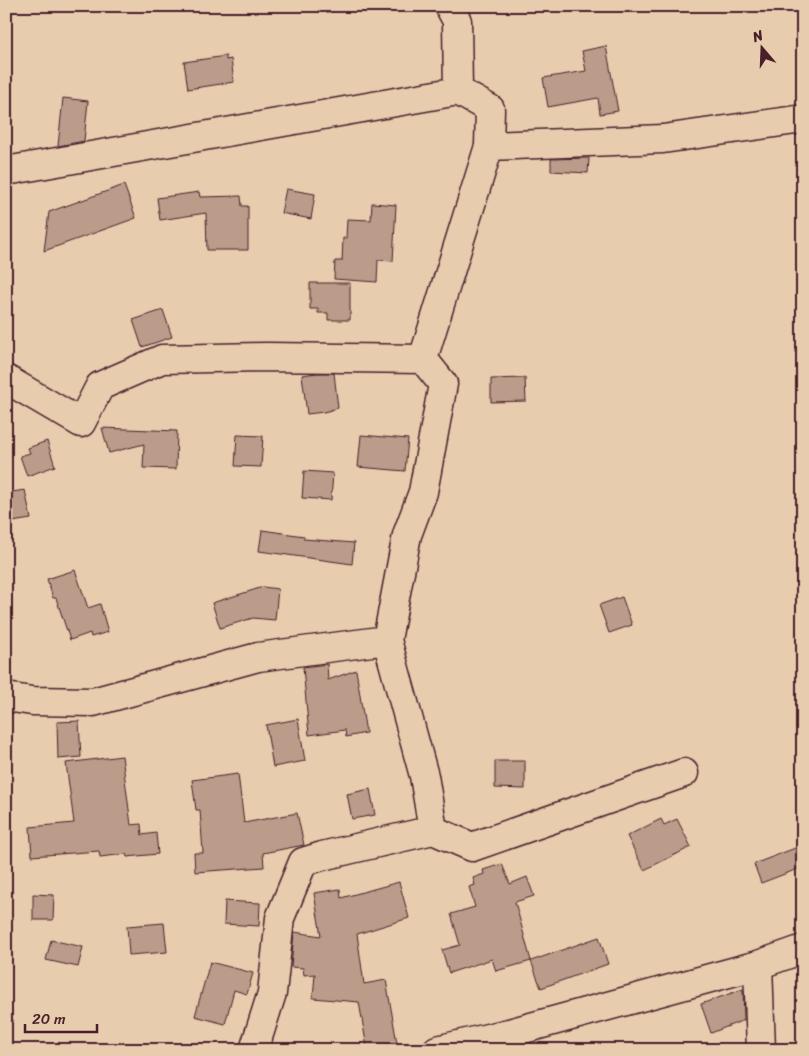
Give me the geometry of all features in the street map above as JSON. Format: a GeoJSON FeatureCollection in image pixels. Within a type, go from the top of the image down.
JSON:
{"type":"FeatureCollection","features":[{"type":"Feature","properties":{"kind":"street"},"geometry":{"type":"LineString","coordinates":[[450,6],[458,21],[458,91]]}},
{"type":"Feature","properties":{"kind":"street"},"geometry":{"type":"LineString","coordinates":[[6,171],[458,91],[490,109],[489,146],[423,359]]}},
{"type":"Feature","properties":{"kind":"street"},"geometry":{"type":"LineString","coordinates":[[489,146],[663,139],[803,119]]}},
{"type":"Feature","properties":{"kind":"street"},"geometry":{"type":"LineString","coordinates":[[6,379],[81,423],[100,386],[162,359],[267,356],[423,359],[444,384],[423,492],[408,535],[387,640],[424,776],[433,830]]}},
{"type":"Feature","properties":{"kind":"street"},"geometry":{"type":"LineString","coordinates":[[6,698],[32,701],[94,702],[258,657],[387,640]]}},
{"type":"Feature","properties":{"kind":"street"},"geometry":{"type":"LineString","coordinates":[[254,1050],[272,993],[280,918],[303,862],[433,830],[472,847],[684,773]]}},
{"type":"Feature","properties":{"kind":"street"},"geometry":{"type":"LineString","coordinates":[[437,1050],[513,1041],[758,965],[803,949]]}},
{"type":"Feature","properties":{"kind":"street"},"geometry":{"type":"LineString","coordinates":[[758,965],[761,1050]]}},
{"type":"Feature","properties":{"kind":"building"},"geometry":{"type":"Polygon","coordinates":[[[606,46],[618,111],[600,114],[598,98],[548,107],[543,78],[586,71],[582,51],[606,46]]]}},
{"type":"Feature","properties":{"kind":"building"},"geometry":{"type":"Polygon","coordinates":[[[226,56],[226,60],[231,59],[234,82],[188,89],[184,62],[226,56]]]}},
{"type":"Feature","properties":{"kind":"building"},"geometry":{"type":"Polygon","coordinates":[[[63,98],[88,101],[84,141],[58,146],[63,98]]]}},
{"type":"Feature","properties":{"kind":"building"},"geometry":{"type":"Polygon","coordinates":[[[589,158],[588,173],[551,171],[551,159],[589,158]]]}},
{"type":"Feature","properties":{"kind":"building"},"geometry":{"type":"Polygon","coordinates":[[[124,185],[136,218],[44,251],[49,212],[124,185]]]}},
{"type":"Feature","properties":{"kind":"building"},"geometry":{"type":"Polygon","coordinates":[[[286,189],[315,194],[311,219],[281,213],[286,189]]]}},
{"type":"Feature","properties":{"kind":"building"},"geometry":{"type":"Polygon","coordinates":[[[199,192],[200,197],[241,196],[242,206],[248,206],[248,250],[207,250],[206,213],[160,220],[157,198],[199,192]]]}},
{"type":"Feature","properties":{"kind":"building"},"geometry":{"type":"Polygon","coordinates":[[[372,203],[396,205],[393,261],[378,260],[377,282],[334,279],[335,261],[342,261],[343,238],[346,238],[347,219],[371,220],[372,203]]]}},
{"type":"Feature","properties":{"kind":"building"},"geometry":{"type":"Polygon","coordinates":[[[310,283],[350,283],[350,320],[328,320],[328,313],[318,313],[318,309],[310,309],[310,283]]]}},
{"type":"Feature","properties":{"kind":"building"},"geometry":{"type":"Polygon","coordinates":[[[163,310],[172,337],[142,347],[133,320],[163,310]]]}},
{"type":"Feature","properties":{"kind":"building"},"geometry":{"type":"Polygon","coordinates":[[[334,373],[338,408],[307,414],[302,375],[334,373]]]}},
{"type":"Feature","properties":{"kind":"building"},"geometry":{"type":"Polygon","coordinates":[[[525,378],[526,401],[491,402],[491,379],[525,378]]]}},
{"type":"Feature","properties":{"kind":"building"},"geometry":{"type":"Polygon","coordinates":[[[102,428],[177,431],[176,469],[143,468],[144,444],[109,453],[102,428]]]}},
{"type":"Feature","properties":{"kind":"building"},"geometry":{"type":"Polygon","coordinates":[[[237,435],[263,436],[261,467],[235,466],[237,435]]]}},
{"type":"Feature","properties":{"kind":"building"},"geometry":{"type":"Polygon","coordinates":[[[361,435],[408,439],[405,471],[358,467],[361,435]]]}},
{"type":"Feature","properties":{"kind":"building"},"geometry":{"type":"Polygon","coordinates":[[[47,441],[55,466],[27,476],[20,456],[30,453],[28,448],[47,441]]]}},
{"type":"Feature","properties":{"kind":"building"},"geometry":{"type":"Polygon","coordinates":[[[304,471],[333,473],[331,500],[302,498],[304,471]]]}},
{"type":"Feature","properties":{"kind":"building"},"geometry":{"type":"Polygon","coordinates":[[[25,490],[31,519],[6,523],[6,493],[25,490]]]}},
{"type":"Feature","properties":{"kind":"building"},"geometry":{"type":"Polygon","coordinates":[[[262,530],[304,536],[304,539],[354,543],[352,564],[259,551],[262,530]]]}},
{"type":"Feature","properties":{"kind":"building"},"geometry":{"type":"Polygon","coordinates":[[[75,570],[88,608],[100,604],[108,632],[91,637],[90,633],[70,640],[56,598],[53,598],[47,579],[75,570]]]}},
{"type":"Feature","properties":{"kind":"building"},"geometry":{"type":"Polygon","coordinates":[[[263,587],[278,589],[275,620],[253,618],[220,628],[212,603],[263,587]]]}},
{"type":"Feature","properties":{"kind":"building"},"geometry":{"type":"Polygon","coordinates":[[[622,597],[632,625],[609,633],[599,605],[622,597]]]}},
{"type":"Feature","properties":{"kind":"building"},"geometry":{"type":"Polygon","coordinates":[[[327,664],[328,680],[356,670],[366,733],[346,737],[345,730],[309,735],[303,667],[327,664]]]}},
{"type":"Feature","properties":{"kind":"building"},"geometry":{"type":"Polygon","coordinates":[[[298,719],[305,761],[273,767],[266,725],[298,719]]]}},
{"type":"Feature","properties":{"kind":"building"},"geometry":{"type":"Polygon","coordinates":[[[79,721],[81,757],[58,759],[57,722],[79,721]]]}},
{"type":"Feature","properties":{"kind":"building"},"geometry":{"type":"Polygon","coordinates":[[[122,756],[131,825],[141,824],[142,835],[156,833],[158,854],[127,857],[126,854],[100,857],[99,851],[32,856],[30,827],[74,823],[66,763],[122,756]]]}},
{"type":"Feature","properties":{"kind":"building"},"geometry":{"type":"Polygon","coordinates":[[[495,761],[525,761],[525,789],[495,788],[495,761]]]}},
{"type":"Feature","properties":{"kind":"building"},"geometry":{"type":"Polygon","coordinates":[[[238,774],[244,823],[297,813],[304,845],[263,853],[264,867],[195,872],[194,853],[203,853],[200,810],[196,810],[192,780],[238,774]]]}},
{"type":"Feature","properties":{"kind":"building"},"geometry":{"type":"Polygon","coordinates":[[[370,789],[375,815],[352,819],[347,794],[370,789]]]}},
{"type":"Feature","properties":{"kind":"building"},"geometry":{"type":"Polygon","coordinates":[[[661,819],[664,825],[677,819],[691,847],[644,870],[627,836],[661,819]]]}},
{"type":"Feature","properties":{"kind":"building"},"geometry":{"type":"Polygon","coordinates":[[[803,845],[803,867],[761,883],[754,864],[803,845]]]}},
{"type":"Feature","properties":{"kind":"building"},"geometry":{"type":"Polygon","coordinates":[[[502,864],[510,884],[527,877],[534,896],[515,902],[531,961],[496,971],[492,959],[449,973],[442,950],[460,945],[451,914],[475,907],[469,887],[475,885],[473,878],[484,874],[483,870],[502,864]]]}},
{"type":"Feature","properties":{"kind":"building"},"geometry":{"type":"Polygon","coordinates":[[[399,882],[409,918],[357,934],[364,984],[386,980],[397,1043],[367,1048],[359,1002],[313,998],[315,974],[304,975],[303,968],[291,967],[294,932],[321,936],[314,893],[340,889],[341,898],[399,882]]]}},
{"type":"Feature","properties":{"kind":"building"},"geometry":{"type":"Polygon","coordinates":[[[33,894],[54,895],[53,920],[33,920],[33,894]]]}},
{"type":"Feature","properties":{"kind":"building"},"geometry":{"type":"Polygon","coordinates":[[[225,901],[260,903],[259,926],[224,924],[225,901]]]}},
{"type":"Feature","properties":{"kind":"building"},"geometry":{"type":"Polygon","coordinates":[[[164,923],[167,952],[129,955],[127,926],[164,923]]]}},
{"type":"Feature","properties":{"kind":"building"},"geometry":{"type":"Polygon","coordinates":[[[599,937],[608,964],[541,988],[531,961],[599,937]]]}},
{"type":"Feature","properties":{"kind":"building"},"geometry":{"type":"Polygon","coordinates":[[[51,940],[83,947],[78,967],[46,960],[51,940]]]}},
{"type":"Feature","properties":{"kind":"building"},"geometry":{"type":"Polygon","coordinates":[[[210,962],[253,973],[247,994],[234,990],[225,1024],[195,1016],[210,962]]]}},
{"type":"Feature","properties":{"kind":"building"},"geometry":{"type":"Polygon","coordinates":[[[743,989],[744,1020],[711,1033],[701,1004],[743,989]]]}}]}
